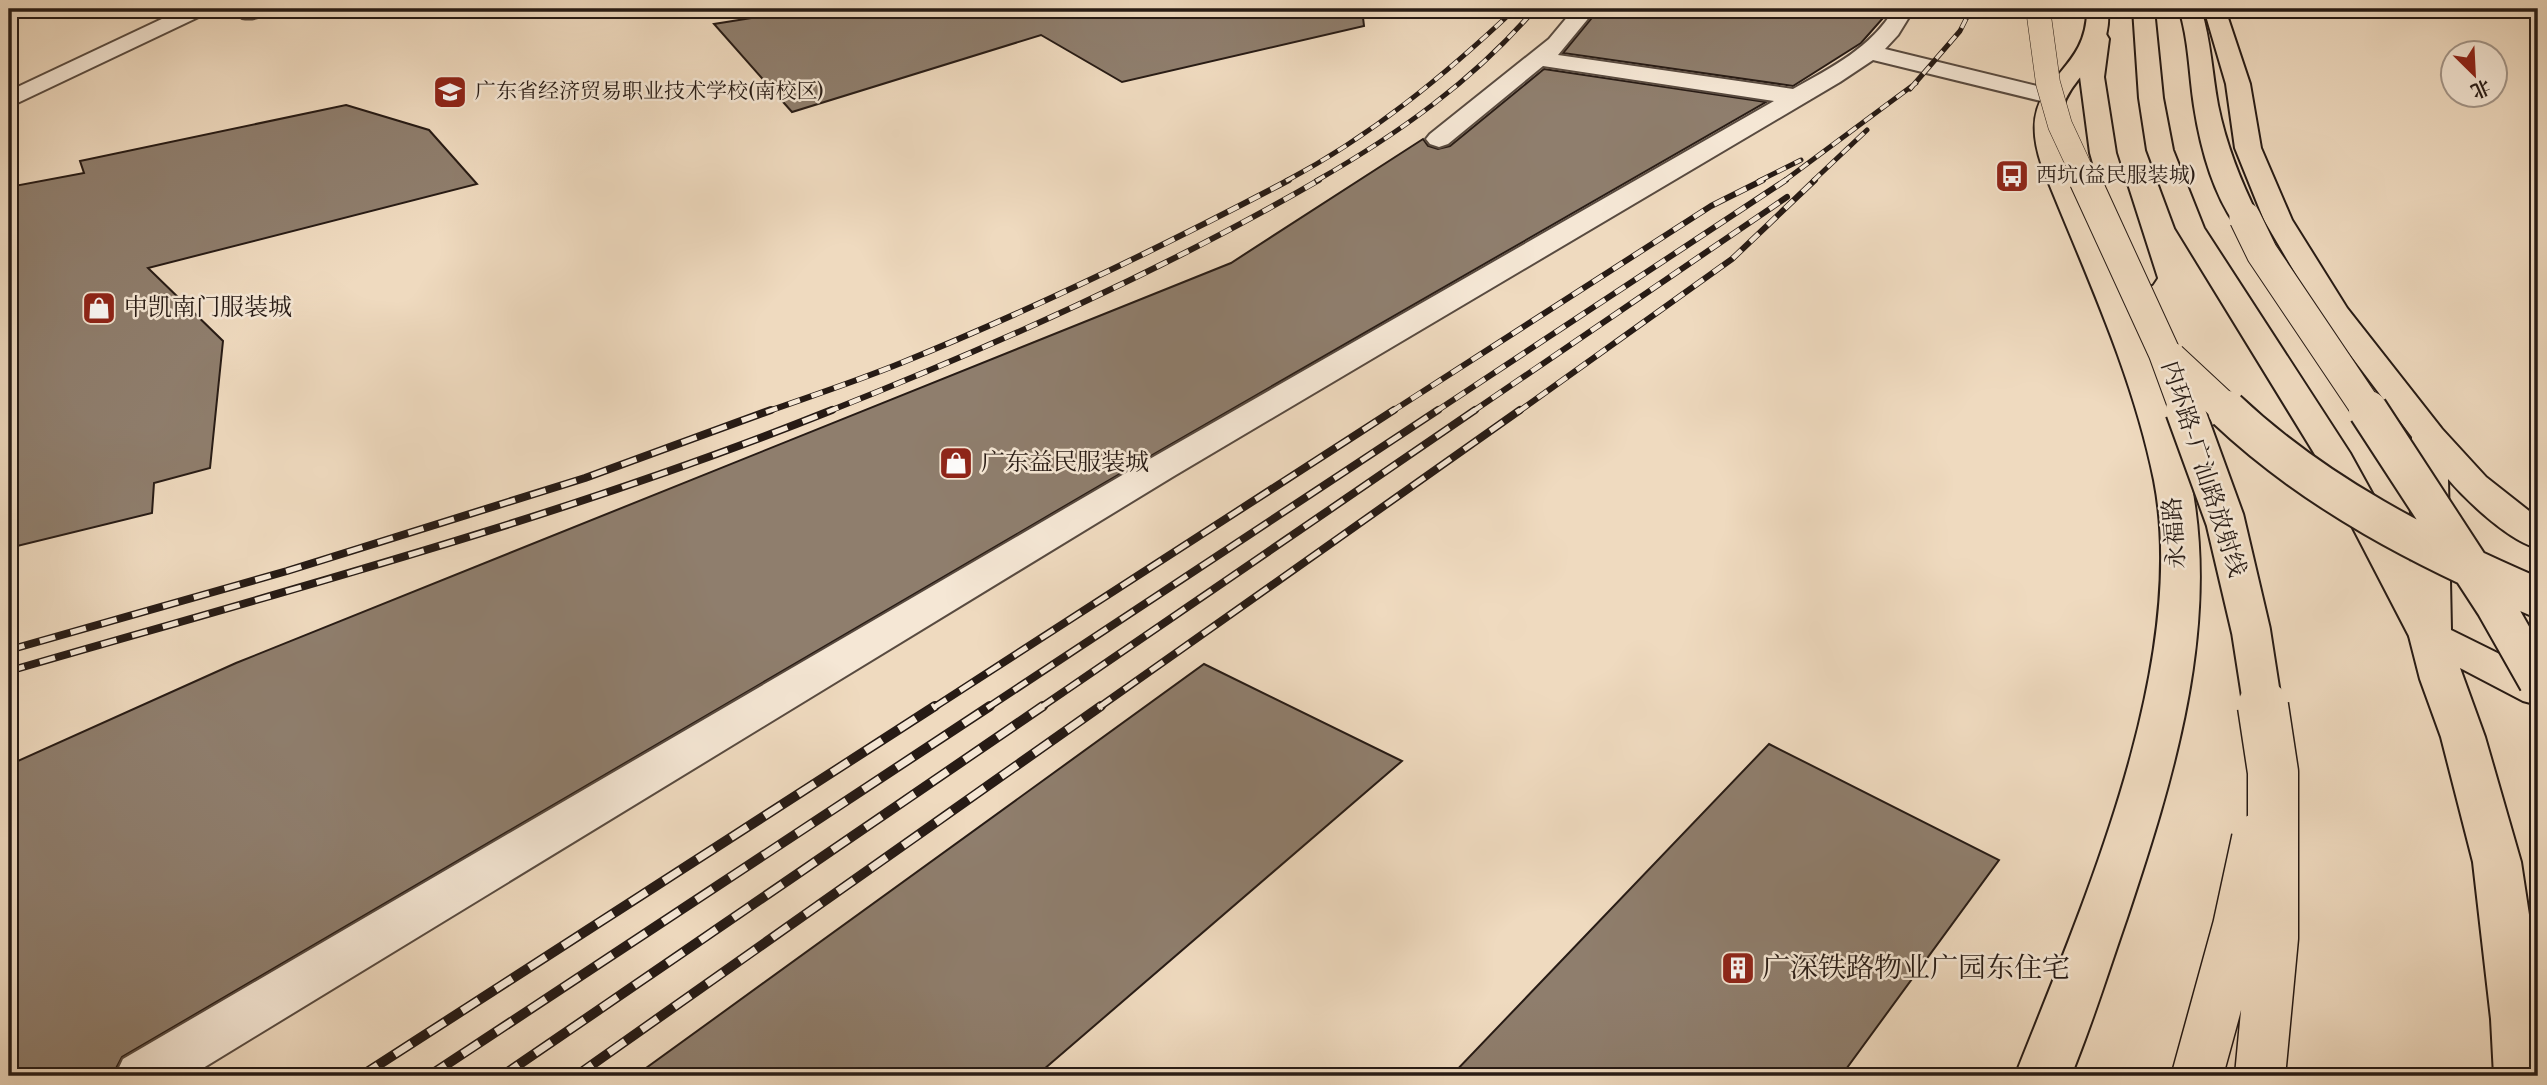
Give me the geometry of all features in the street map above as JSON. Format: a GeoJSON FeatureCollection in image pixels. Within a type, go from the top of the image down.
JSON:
{"type":"FeatureCollection","features":[{"type":"Feature","properties":{"kind":"main road","name":"内环路-广汕路放射线"},"geometry":{"type":"LineString","coordinates":[[2038,9],[2048,83],[2060,125],[2164,352],[2206,466],[2238,568],[2251,631],[2273,772],[2273,938],[2260,1076]]}},
{"type":"Feature","properties":{"kind":"main road"},"geometry":{"type":"LineString","coordinates":[[2098,9],[2100,21],[2092,77],[2110,184],[2146,292],[2186,392],[2222,496],[2244,575],[2258,667],[2262,738],[2257,839],[2238,927],[2197,1076]]}},
{"type":"Feature","properties":{"kind":"main road"},"geometry":{"type":"LineString","coordinates":[[2143,9],[2151,98],[2160,150],[2190,228],[2332,453],[2430,636],[2441,679],[2463,737],[2497,862],[2518,1019],[2522,1076]]}},
{"type":"Feature","properties":{"kind":"main road"},"geometry":{"type":"LineString","coordinates":[[2190,9],[2197,30],[2206,106],[2215,145],[2227,181],[2262,253],[2411,472],[2495,605],[2538,681]]}},
{"type":"Feature","properties":{"kind":"main road"},"geometry":{"type":"LineString","coordinates":[[2214,9],[2238,84],[2248,148],[2278,220],[2334,312],[2430,436],[2473,485],[2538,537]]}},
{"type":"Feature","properties":{"kind":"main road","name":"永福路"},"geometry":{"type":"LineString","coordinates":[[2043,1076],[2115,882],[2148,777],[2167,701],[2179,581],[2178,532],[2171,478],[2158,420],[2057,166],[2046,128],[2053,97],[2098,39]]}},
{"type":"Feature","properties":{"kind":"main road"},"geometry":{"type":"LineString","coordinates":[[2164,352],[2248,430],[2304,475],[2396,530],[2466,567],[2538,598]]}},
{"type":"Feature","properties":{"kind":"main road"},"geometry":{"type":"LineString","coordinates":[[2430,436],[2430,636]]}},
{"type":"Feature","properties":{"kind":"main road"},"geometry":{"type":"LineString","coordinates":[[2430,636],[2538,691]]}},
{"type":"Feature","properties":{"kind":"street"},"geometry":{"type":"LineString","coordinates":[[9,78],[160,9]]}},
{"type":"Feature","properties":{"kind":"street"},"geometry":{"type":"LineString","coordinates":[[9,100],[200,9]]}},
{"type":"Feature","properties":{"kind":"street"},"geometry":{"type":"LineString","coordinates":[[1439,139],[1557,44],[1586,9]]}},
{"type":"Feature","properties":{"kind":"street"},"geometry":{"type":"LineString","coordinates":[[143,1076],[1161,468],[1796,97],[1869,52],[1886,37],[1904,9]]}},
{"type":"Feature","properties":{"kind":"street"},"geometry":{"type":"LineString","coordinates":[[94,39],[135,40]]}},
{"type":"Feature","properties":{"kind":"street"},"geometry":{"type":"LineString","coordinates":[[1869,52],[2053,97]]}},
{"type":"Feature","properties":{"kind":"street"},"geometry":{"type":"LineString","coordinates":[[1539,59],[1796,97]]}},
{"type":"Feature","properties":{"kind":"building"},"geometry":{"type":"Polygon","coordinates":[[[808,9],[1362,9],[1364,26],[1122,82],[1041,35],[792,112],[714,24],[808,9]]]}},
{"type":"Feature","properties":{"kind":"building"},"geometry":{"type":"Polygon","coordinates":[[[1599,9],[1891,9],[1861,43],[1793,86],[1563,53],[1599,9]]]}},
{"type":"Feature","properties":{"kind":"building","name":"广东益民服装城"},"geometry":{"type":"Polygon","coordinates":[[[1544,69],[1766,102],[1147,458],[122,1057],[112,1076],[9,1076],[9,765],[236,663],[1231,263],[1423,139],[1428,146],[1438,149],[1450,146],[1544,69]]]}},
{"type":"Feature","properties":{"kind":"building","name":"中凯南门服装城"},"geometry":{"type":"Polygon","coordinates":[[[346,105],[429,130],[477,184],[148,268],[223,341],[210,468],[154,483],[152,513],[9,548],[9,187],[84,173],[80,161],[346,105]]]}},
{"type":"Feature","properties":{"kind":"building"},"geometry":{"type":"Polygon","coordinates":[[[1204,664],[1402,761],[1036,1076],[635,1076],[1204,664]]]}},
{"type":"Feature","properties":{"kind":"building","name":"广深铁路物业广园东住宅"},"geometry":{"type":"Polygon","coordinates":[[[1769,744],[1999,860],[1841,1076],[1451,1076],[1769,744]]]}},
{"type":"Feature","properties":{"kind":"railway"},"geometry":{"type":"LineString","coordinates":[[1286,181],[1348,144],[1406,103],[1515,9]]}},
{"type":"Feature","properties":{"kind":"railway"},"geometry":{"type":"LineString","coordinates":[[1316,181],[1405,125],[1460,83],[1535,9]]}},
{"type":"Feature","properties":{"kind":"railway"},"geometry":{"type":"LineString","coordinates":[[1914,85],[1960,31],[1971,9]]}},
{"type":"Feature","properties":{"kind":"railway"},"geometry":{"type":"LineString","coordinates":[[1784,181],[1914,85]]}},
{"type":"Feature","properties":{"kind":"railway"},"geometry":{"type":"LineString","coordinates":[[1910,89],[1914,85]]}},
{"type":"Feature","properties":{"kind":"railway"},"geometry":{"type":"LineString","coordinates":[[1813,181],[1867,130]]}},
{"type":"Feature","properties":{"kind":"railway"},"geometry":{"type":"LineString","coordinates":[[1759,181],[1801,160]]}},
{"type":"Feature","properties":{"kind":"railway"},"geometry":{"type":"LineString","coordinates":[[766,412],[884,370],[1000,321],[1145,253],[1289,180]]}},
{"type":"Feature","properties":{"kind":"railway"},"geometry":{"type":"LineString","coordinates":[[830,411],[1078,305],[1200,245],[1319,180]]}},
{"type":"Feature","properties":{"kind":"railway"},"geometry":{"type":"LineString","coordinates":[[1391,412],[1711,206],[1763,180]]}},
{"type":"Feature","properties":{"kind":"railway"},"geometry":{"type":"LineString","coordinates":[[1435,412],[1786,180]]}},
{"type":"Feature","properties":{"kind":"railway"},"geometry":{"type":"LineString","coordinates":[[1518,412],[1732,259],[1815,180]]}},
{"type":"Feature","properties":{"kind":"railway"},"geometry":{"type":"LineString","coordinates":[[1472,412],[1787,197]]}},
{"type":"Feature","properties":{"kind":"railway"},"geometry":{"type":"LineString","coordinates":[[9,650],[287,571],[585,478],[771,410]]}},
{"type":"Feature","properties":{"kind":"railway"},"geometry":{"type":"LineString","coordinates":[[933,708],[1394,410]]}},
{"type":"Feature","properties":{"kind":"railway"},"geometry":{"type":"LineString","coordinates":[[987,708],[1438,410]]}},
{"type":"Feature","properties":{"kind":"railway"},"geometry":{"type":"LineString","coordinates":[[1040,708],[1475,410]]}},
{"type":"Feature","properties":{"kind":"railway"},"geometry":{"type":"LineString","coordinates":[[1098,708],[1520,410]]}},
{"type":"Feature","properties":{"kind":"railway"},"geometry":{"type":"LineString","coordinates":[[9,671],[527,519],[731,449],[830,411]]}},
{"type":"Feature","properties":{"kind":"railway"},"geometry":{"type":"LineString","coordinates":[[361,1076],[935,706]]}},
{"type":"Feature","properties":{"kind":"railway"},"geometry":{"type":"LineString","coordinates":[[429,1076],[990,706]]}},
{"type":"Feature","properties":{"kind":"railway"},"geometry":{"type":"LineString","coordinates":[[502,1076],[1043,706]]}},
{"type":"Feature","properties":{"kind":"railway"},"geometry":{"type":"LineString","coordinates":[[576,1076],[1101,706]]}},
{"type":"Feature","properties":{"kind":"place","name":"广东省经济贸易职业技术学校(南校区)"},"geometry":{"type":"Point","coordinates":[450,92]}},
{"type":"Feature","properties":{"kind":"place","name":"西坑(益民服装城)"},"geometry":{"type":"Point","coordinates":[2012,176]}},
{"type":"Feature","properties":{"kind":"place","name":"中凯南门服装城"},"geometry":{"type":"Point","coordinates":[99,308]}},
{"type":"Feature","properties":{"kind":"place","name":"广东益民服装城"},"geometry":{"type":"Point","coordinates":[956,463]}},
{"type":"Feature","properties":{"kind":"place","name":"广深铁路物业广园东住宅"},"geometry":{"type":"Point","coordinates":[1738,968]}}]}
